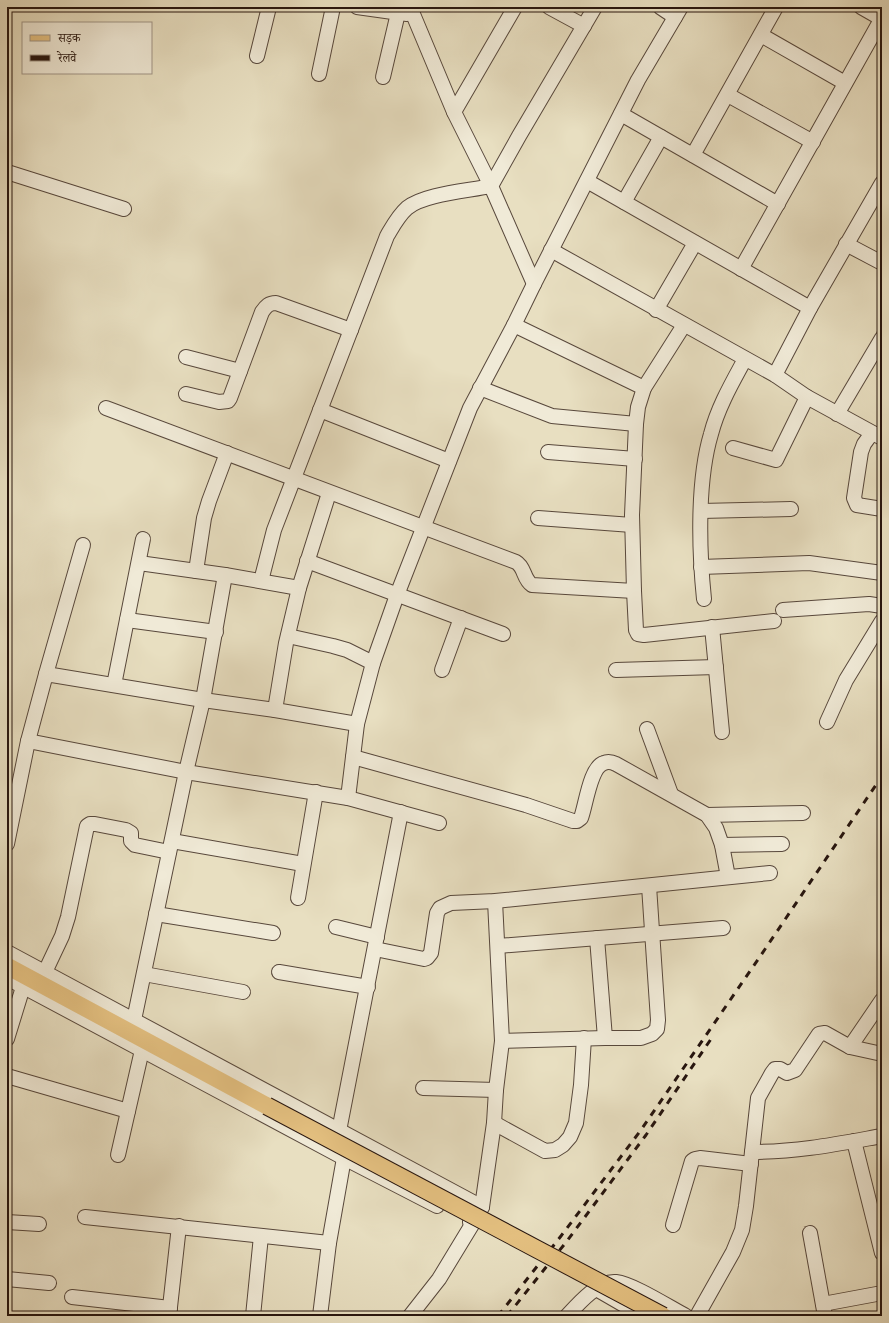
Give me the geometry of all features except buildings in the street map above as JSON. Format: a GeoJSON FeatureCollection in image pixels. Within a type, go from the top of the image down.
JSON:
{"type":"FeatureCollection","features":[{"type":"Feature","properties":{"kind":"main road"},"geometry":{"type":"LineString","coordinates":[[7,966],[267,1106],[664,1316]]}},
{"type":"Feature","properties":{"kind":"street"},"geometry":{"type":"LineString","coordinates":[[257,56],[269,7]]}},
{"type":"Feature","properties":{"kind":"street"},"geometry":{"type":"LineString","coordinates":[[319,74],[333,7]]}},
{"type":"Feature","properties":{"kind":"street"},"geometry":{"type":"LineString","coordinates":[[357,7],[407,12]]}},
{"type":"Feature","properties":{"kind":"street"},"geometry":{"type":"LineString","coordinates":[[454,112],[515,7]]}},
{"type":"Feature","properties":{"kind":"street"},"geometry":{"type":"LineString","coordinates":[[549,7],[584,26]]}},
{"type":"Feature","properties":{"kind":"street"},"geometry":{"type":"LineString","coordinates":[[261,581],[274,530],[387,236],[396,220],[408,207],[422,200],[491,186],[595,7]]}},
{"type":"Feature","properties":{"kind":"street"},"geometry":{"type":"LineString","coordinates":[[348,798],[357,724],[373,664],[397,595],[449,461],[470,408],[480,388],[514,325],[638,80],[678,12],[660,7]]}},
{"type":"Feature","properties":{"kind":"street"},"geometry":{"type":"LineString","coordinates":[[693,155],[776,7]]}},
{"type":"Feature","properties":{"kind":"street"},"geometry":{"type":"LineString","coordinates":[[741,269],[882,18],[861,7]]}},
{"type":"Feature","properties":{"kind":"street"},"geometry":{"type":"LineString","coordinates":[[383,77],[407,12]]}},
{"type":"Feature","properties":{"kind":"street"},"geometry":{"type":"LineString","coordinates":[[407,12],[491,186],[534,284]]}},
{"type":"Feature","properties":{"kind":"street"},"geometry":{"type":"LineString","coordinates":[[761,35],[845,83]]}},
{"type":"Feature","properties":{"kind":"street"},"geometry":{"type":"LineString","coordinates":[[728,95],[813,142]]}},
{"type":"Feature","properties":{"kind":"street"},"geometry":{"type":"LineString","coordinates":[[621,114],[778,204]]}},
{"type":"Feature","properties":{"kind":"street"},"geometry":{"type":"LineString","coordinates":[[624,202],[661,136]]}},
{"type":"Feature","properties":{"kind":"street"},"geometry":{"type":"LineString","coordinates":[[7,172],[124,209]]}},
{"type":"Feature","properties":{"kind":"street"},"geometry":{"type":"LineString","coordinates":[[586,181],[810,308]]}},
{"type":"Feature","properties":{"kind":"street"},"geometry":{"type":"LineString","coordinates":[[775,376],[810,308],[882,182]]}},
{"type":"Feature","properties":{"kind":"street"},"geometry":{"type":"LineString","coordinates":[[656,310],[695,243]]}},
{"type":"Feature","properties":{"kind":"street"},"geometry":{"type":"LineString","coordinates":[[846,244],[882,263]]}},
{"type":"Feature","properties":{"kind":"street"},"geometry":{"type":"LineString","coordinates":[[551,250],[775,376],[807,397],[877,435],[864,444],[861,452],[854,498],[857,505],[882,509]]}},
{"type":"Feature","properties":{"kind":"street"},"geometry":{"type":"LineString","coordinates":[[186,394],[218,402],[228,401],[262,312],[266,306],[271,303],[276,303],[351,330]]}},
{"type":"Feature","properties":{"kind":"street"},"geometry":{"type":"LineString","coordinates":[[514,325],[644,388]]}},
{"type":"Feature","properties":{"kind":"street"},"geometry":{"type":"LineString","coordinates":[[684,325],[644,388],[638,407],[632,525],[636,630],[638,634],[712,627],[869,604],[882,606]]}},
{"type":"Feature","properties":{"kind":"street"},"geometry":{"type":"LineString","coordinates":[[837,414],[882,338]]}},
{"type":"Feature","properties":{"kind":"street"},"geometry":{"type":"LineString","coordinates":[[186,357],[240,371]]}},
{"type":"Feature","properties":{"kind":"street"},"geometry":{"type":"LineString","coordinates":[[704,599],[701,567],[701,511],[704,470],[711,435],[722,401],[745,359]]}},
{"type":"Feature","properties":{"kind":"street"},"geometry":{"type":"LineString","coordinates":[[480,388],[552,416],[636,424]]}},
{"type":"Feature","properties":{"kind":"street"},"geometry":{"type":"LineString","coordinates":[[733,448],[776,460],[807,397]]}},
{"type":"Feature","properties":{"kind":"street"},"geometry":{"type":"LineString","coordinates":[[106,408],[516,562],[520,564],[527,582],[532,585],[634,590]]}},
{"type":"Feature","properties":{"kind":"street"},"geometry":{"type":"LineString","coordinates":[[320,410],[449,461]]}},
{"type":"Feature","properties":{"kind":"street"},"geometry":{"type":"LineString","coordinates":[[548,452],[635,459]]}},
{"type":"Feature","properties":{"kind":"street"},"geometry":{"type":"LineString","coordinates":[[196,571],[204,518],[227,453]]}},
{"type":"Feature","properties":{"kind":"street"},"geometry":{"type":"LineString","coordinates":[[275,710],[288,636],[299,588],[330,493]]}},
{"type":"Feature","properties":{"kind":"street"},"geometry":{"type":"LineString","coordinates":[[701,511],[791,509]]}},
{"type":"Feature","properties":{"kind":"street"},"geometry":{"type":"LineString","coordinates":[[538,518],[632,525]]}},
{"type":"Feature","properties":{"kind":"street"},"geometry":{"type":"LineString","coordinates":[[114,685],[143,539]]}},
{"type":"Feature","properties":{"kind":"street"},"geometry":{"type":"LineString","coordinates":[[7,844],[28,741],[84,545]]}},
{"type":"Feature","properties":{"kind":"street"},"geometry":{"type":"LineString","coordinates":[[307,561],[503,634]]}},
{"type":"Feature","properties":{"kind":"street"},"geometry":{"type":"LineString","coordinates":[[139,563],[225,575],[299,588]]}},
{"type":"Feature","properties":{"kind":"street"},"geometry":{"type":"LineString","coordinates":[[701,567],[809,563],[882,573]]}},
{"type":"Feature","properties":{"kind":"street"},"geometry":{"type":"LineString","coordinates":[[134,1020],[170,846],[203,700],[225,575]]}},
{"type":"Feature","properties":{"kind":"street"},"geometry":{"type":"LineString","coordinates":[[442,670],[461,618]]}},
{"type":"Feature","properties":{"kind":"street"},"geometry":{"type":"LineString","coordinates":[[127,620],[216,632]]}},
{"type":"Feature","properties":{"kind":"street"},"geometry":{"type":"LineString","coordinates":[[827,722],[846,680],[882,621]]}},
{"type":"Feature","properties":{"kind":"street"},"geometry":{"type":"LineString","coordinates":[[712,627],[722,732]]}},
{"type":"Feature","properties":{"kind":"street"},"geometry":{"type":"LineString","coordinates":[[288,636],[347,650],[373,664]]}},
{"type":"Feature","properties":{"kind":"street"},"geometry":{"type":"LineString","coordinates":[[616,670],[716,667]]}},
{"type":"Feature","properties":{"kind":"street"},"geometry":{"type":"LineString","coordinates":[[46,674],[357,724]]}},
{"type":"Feature","properties":{"kind":"street"},"geometry":{"type":"LineString","coordinates":[[647,729],[671,794]]}},
{"type":"Feature","properties":{"kind":"street"},"geometry":{"type":"LineString","coordinates":[[28,741],[186,772],[348,798],[439,823]]}},
{"type":"Feature","properties":{"kind":"street"},"geometry":{"type":"LineString","coordinates":[[353,757],[526,805],[573,821],[577,821],[581,818],[592,778],[597,767],[603,763],[609,762],[616,764],[707,814],[716,828],[722,845],[728,877]]}},
{"type":"Feature","properties":{"kind":"street"},"geometry":{"type":"LineString","coordinates":[[298,898],[316,792]]}},
{"type":"Feature","properties":{"kind":"street"},"geometry":{"type":"LineString","coordinates":[[328,1149],[339,1131],[401,812]]}},
{"type":"Feature","properties":{"kind":"street"},"geometry":{"type":"LineString","coordinates":[[707,814],[803,812]]}},
{"type":"Feature","properties":{"kind":"street"},"geometry":{"type":"LineString","coordinates":[[45,972],[62,936],[68,918],[87,826],[90,824],[126,830],[131,833],[131,841],[135,845],[170,846],[304,864]]}},
{"type":"Feature","properties":{"kind":"street"},"geometry":{"type":"LineString","coordinates":[[722,845],[782,844]]}},
{"type":"Feature","properties":{"kind":"street"},"geometry":{"type":"LineString","coordinates":[[336,927],[376,943],[424,959],[431,953],[437,913],[440,908],[451,903],[495,901],[770,873]]}},
{"type":"Feature","properties":{"kind":"street"},"geometry":{"type":"LineString","coordinates":[[502,1041],[584,1038],[642,1038],[652,1034],[657,1029],[658,1020],[649,886]]}},
{"type":"Feature","properties":{"kind":"street"},"geometry":{"type":"LineString","coordinates":[[410,1316],[439,1279],[482,1207],[494,1123],[496,1090],[502,1041],[495,901]]}},
{"type":"Feature","properties":{"kind":"street"},"geometry":{"type":"LineString","coordinates":[[156,914],[273,933]]}},
{"type":"Feature","properties":{"kind":"street"},"geometry":{"type":"LineString","coordinates":[[498,946],[723,928]]}},
{"type":"Feature","properties":{"kind":"street"},"geometry":{"type":"LineString","coordinates":[[597,938],[605,1038]]}},
{"type":"Feature","properties":{"kind":"street"},"geometry":{"type":"LineString","coordinates":[[7,952],[482,1207]]}},
{"type":"Feature","properties":{"kind":"street"},"geometry":{"type":"LineString","coordinates":[[280,972],[368,987]]}},
{"type":"Feature","properties":{"kind":"street"},"geometry":{"type":"LineString","coordinates":[[144,974],[243,992]]}},
{"type":"Feature","properties":{"kind":"street"},"geometry":{"type":"LineString","coordinates":[[7,978],[344,1158],[473,1223]]}},
{"type":"Feature","properties":{"kind":"street"},"geometry":{"type":"LineString","coordinates":[[7,1037],[23,987]]}},
{"type":"Feature","properties":{"kind":"street"},"geometry":{"type":"LineString","coordinates":[[850,1047],[882,1000]]}},
{"type":"Feature","properties":{"kind":"street"},"geometry":{"type":"LineString","coordinates":[[697,1316],[733,1252],[742,1230],[758,1098],[772,1073],[775,1069],[780,1069],[787,1072],[795,1070],[819,1034],[822,1033],[826,1033],[850,1047],[882,1054]]}},
{"type":"Feature","properties":{"kind":"street"},"geometry":{"type":"LineString","coordinates":[[494,1123],[545,1151],[555,1150],[562,1145],[570,1137],[576,1123],[584,1038]]}},
{"type":"Feature","properties":{"kind":"street"},"geometry":{"type":"LineString","coordinates":[[118,1155],[142,1050]]}},
{"type":"Feature","properties":{"kind":"street"},"geometry":{"type":"LineString","coordinates":[[7,1076],[128,1111]]}},
{"type":"Feature","properties":{"kind":"street"},"geometry":{"type":"LineString","coordinates":[[423,1088],[496,1090]]}},
{"type":"Feature","properties":{"kind":"street"},"geometry":{"type":"LineString","coordinates":[[673,1225],[692,1161],[695,1159],[751,1158],[882,1136]]}},
{"type":"Feature","properties":{"kind":"street"},"geometry":{"type":"LineString","coordinates":[[854,1141],[882,1253]]}},
{"type":"Feature","properties":{"kind":"street"},"geometry":{"type":"LineString","coordinates":[[320,1316],[329,1243],[344,1158]]}},
{"type":"Feature","properties":{"kind":"street"},"geometry":{"type":"LineString","coordinates":[[85,1217],[329,1243]]}},
{"type":"Feature","properties":{"kind":"street"},"geometry":{"type":"LineString","coordinates":[[7,1222],[39,1224]]}},
{"type":"Feature","properties":{"kind":"street"},"geometry":{"type":"LineString","coordinates":[[72,1297],[169,1312],[179,1226]]}},
{"type":"Feature","properties":{"kind":"street"},"geometry":{"type":"LineString","coordinates":[[810,1232],[824,1310],[882,1293]]}},
{"type":"Feature","properties":{"kind":"street"},"geometry":{"type":"LineString","coordinates":[[253,1316],[261,1236]]}},
{"type":"Feature","properties":{"kind":"street"},"geometry":{"type":"LineString","coordinates":[[7,1279],[49,1284]]}},
{"type":"Feature","properties":{"kind":"street"},"geometry":{"type":"LineString","coordinates":[[567,1316],[585,1296],[608,1283],[616,1282],[632,1288],[686,1316]]}},
{"type":"Feature","properties":{"kind":"street"},"geometry":{"type":"LineString","coordinates":[[596,1289],[643,1316]]}},
{"type":"Feature","properties":{"kind":"railway"},"geometry":{"type":"LineString","coordinates":[[498,1316],[641,1130],[882,776]]}},
{"type":"Feature","properties":{"kind":"railway"},"geometry":{"type":"LineString","coordinates":[[507,1316],[567,1241],[646,1135],[711,1039]]}}]}
